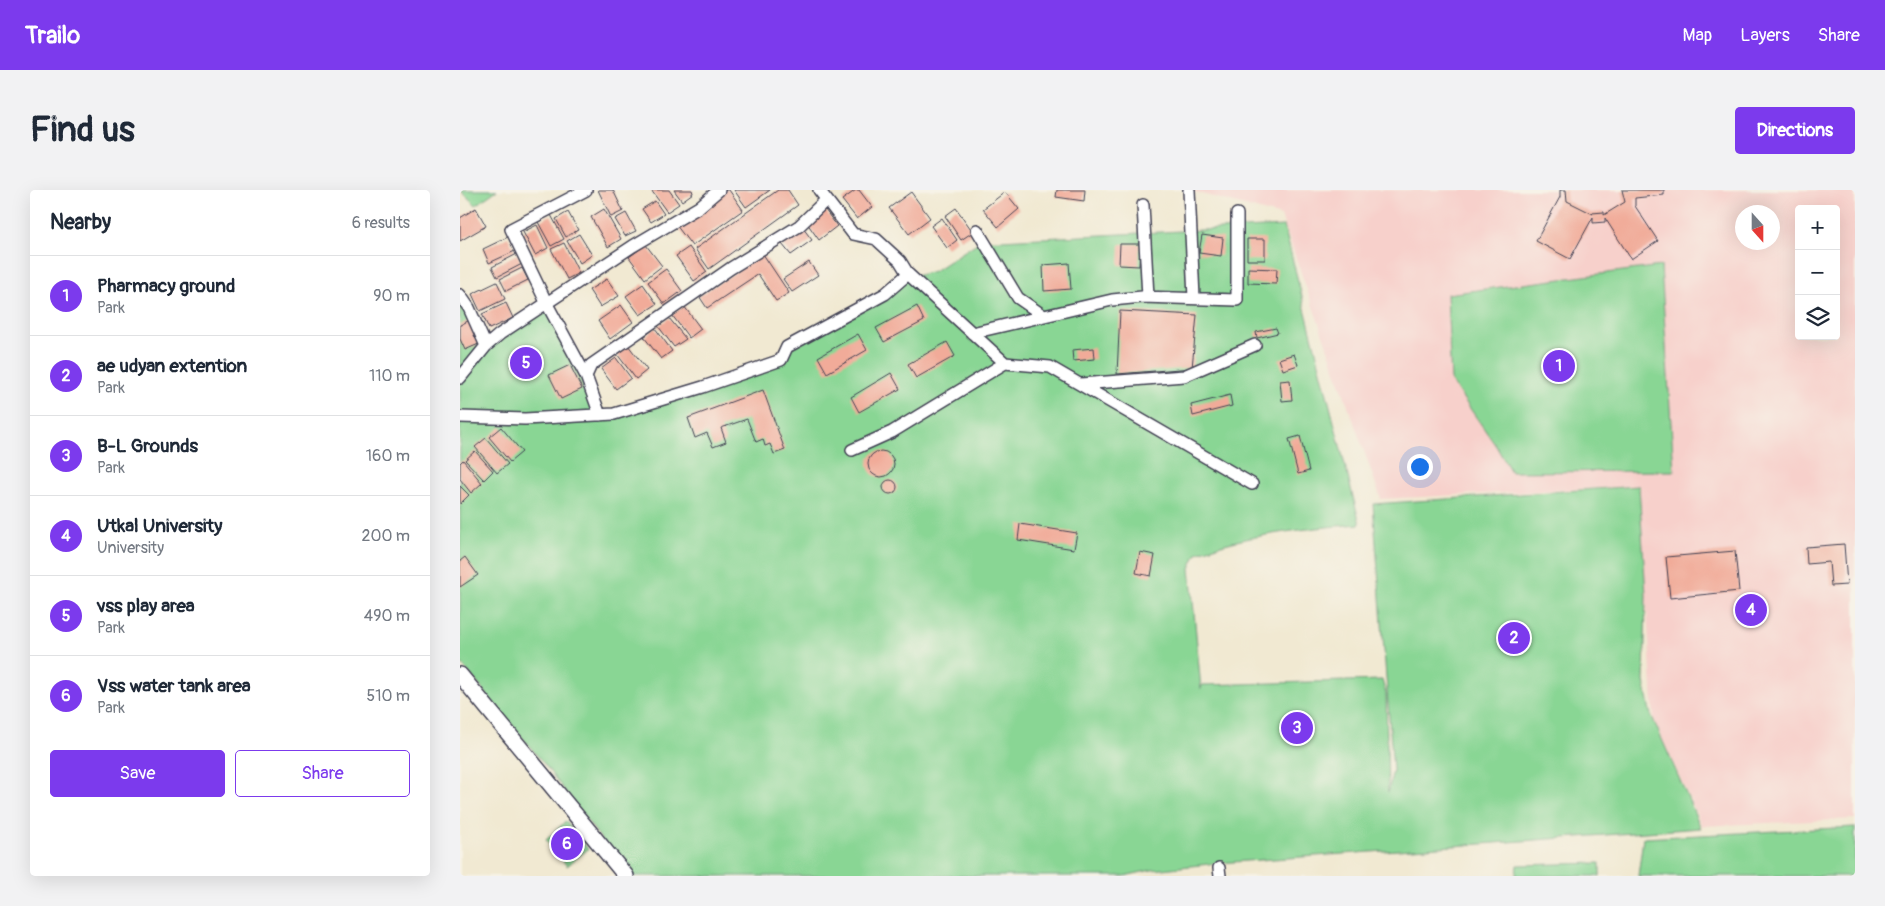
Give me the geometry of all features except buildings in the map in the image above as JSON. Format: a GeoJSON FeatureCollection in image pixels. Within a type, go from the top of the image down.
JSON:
{"type":"FeatureCollection","features":[{"type":"Feature","properties":{"kind":"street"},"geometry":{"type":"LineString","coordinates":[[586,190],[511,229],[547,304],[586,376],[600,415]]}},
{"type":"Feature","properties":{"kind":"street"},"geometry":{"type":"LineString","coordinates":[[460,378],[486,346],[500,334],[633,246],[699,207],[719,190]]}},
{"type":"Feature","properties":{"kind":"street"},"geometry":{"type":"LineString","coordinates":[[819,190],[853,234],[876,239],[900,261],[908,274],[1005,363]]}},
{"type":"Feature","properties":{"kind":"street"},"geometry":{"type":"LineString","coordinates":[[1189,190],[1194,298]]}},
{"type":"Feature","properties":{"kind":"street"},"geometry":{"type":"LineString","coordinates":[[586,376],[591,365],[724,273],[799,226],[826,200]]}},
{"type":"Feature","properties":{"kind":"street"},"geometry":{"type":"LineString","coordinates":[[1143,205],[1148,297]]}},
{"type":"Feature","properties":{"kind":"street"},"geometry":{"type":"LineString","coordinates":[[972,333],[1112,300],[1148,297],[1237,300],[1237,214]]}},
{"type":"Feature","properties":{"kind":"street"},"geometry":{"type":"LineString","coordinates":[[977,230],[1018,298],[1044,316]]}},
{"type":"Feature","properties":{"kind":"street"},"geometry":{"type":"LineString","coordinates":[[460,417],[526,420],[614,414],[661,400],[781,360],[787,347],[885,294],[908,274]]}},
{"type":"Feature","properties":{"kind":"street"},"geometry":{"type":"LineString","coordinates":[[460,295],[469,308],[486,346]]}},
{"type":"Feature","properties":{"kind":"street"},"geometry":{"type":"LineString","coordinates":[[1081,384],[1184,376],[1256,345]]}},
{"type":"Feature","properties":{"kind":"street"},"geometry":{"type":"LineString","coordinates":[[852,450],[892,432],[1005,363],[1050,367],[1252,484]]}},
{"type":"Feature","properties":{"kind":"street"},"geometry":{"type":"LineString","coordinates":[[460,675],[626,876]]}},
{"type":"Feature","properties":{"kind":"shaded area"},"geometry":{"type":"Polygon","coordinates":[[[1188,190],[1855,190],[1855,819],[1702,826],[1654,720],[1639,486],[1381,499],[1281,216],[1188,190]]]}},
{"type":"Feature","properties":{"kind":"green space"},"geometry":{"type":"Polygon","coordinates":[[[460,190],[497,190],[476,205],[460,190]]]}},
{"type":"Feature","properties":{"kind":"green space"},"geometry":{"type":"Polygon","coordinates":[[[1284,226],[1360,524],[1299,530],[1256,537],[1235,541],[1197,553],[1190,568],[1201,689],[1202,685],[1382,680],[1386,694],[1388,793],[1393,770],[1373,504],[1639,486],[1646,595],[1644,681],[1650,712],[1701,828],[1219,863],[1152,870],[1124,876],[629,876],[545,765],[460,662],[460,421],[582,420],[776,365],[789,349],[907,278],[934,271],[980,241],[1284,226]]]}},
{"type":"Feature","properties":{"kind":"green space"},"geometry":{"type":"Polygon","coordinates":[[[1661,266],[1674,471],[1511,472],[1496,446],[1451,381],[1447,294],[1661,266]]]}},
{"type":"Feature","properties":{"kind":"green space"},"geometry":{"type":"Polygon","coordinates":[[[460,295],[486,346],[460,379],[460,295]]]}},
{"type":"Feature","properties":{"kind":"green space"},"geometry":{"type":"Polygon","coordinates":[[[546,306],[599,414],[460,416],[460,381],[485,350],[546,306]]]}},
{"type":"Feature","properties":{"kind":"green space"},"geometry":{"type":"Polygon","coordinates":[[[566,821],[588,849],[567,866],[546,840],[566,821]]]}},
{"type":"Feature","properties":{"kind":"green space"},"geometry":{"type":"Polygon","coordinates":[[[1855,827],[1855,876],[1638,876],[1643,838],[1855,827]]]}},
{"type":"Feature","properties":{"kind":"green space"},"geometry":{"type":"Polygon","coordinates":[[[1600,863],[1600,876],[1516,876],[1517,865],[1600,863]]]}},
{"type":"Feature","properties":{"kind":"place","name":"vss play area"},"geometry":{"type":"Point","coordinates":[526,363]}},
{"type":"Feature","properties":{"kind":"place","name":"Pharmacy ground"},"geometry":{"type":"Point","coordinates":[1559,366]}},
{"type":"Feature","properties":{"kind":"place","name":"Utkal University"},"geometry":{"type":"Point","coordinates":[1751,610]}},
{"type":"Feature","properties":{"kind":"place","name":"ae udyan extention"},"geometry":{"type":"Point","coordinates":[1514,638]}},
{"type":"Feature","properties":{"kind":"place","name":"B-L Grounds"},"geometry":{"type":"Point","coordinates":[1297,728]}},
{"type":"Feature","properties":{"kind":"place","name":"Vss water tank area"},"geometry":{"type":"Point","coordinates":[567,844]}}]}
